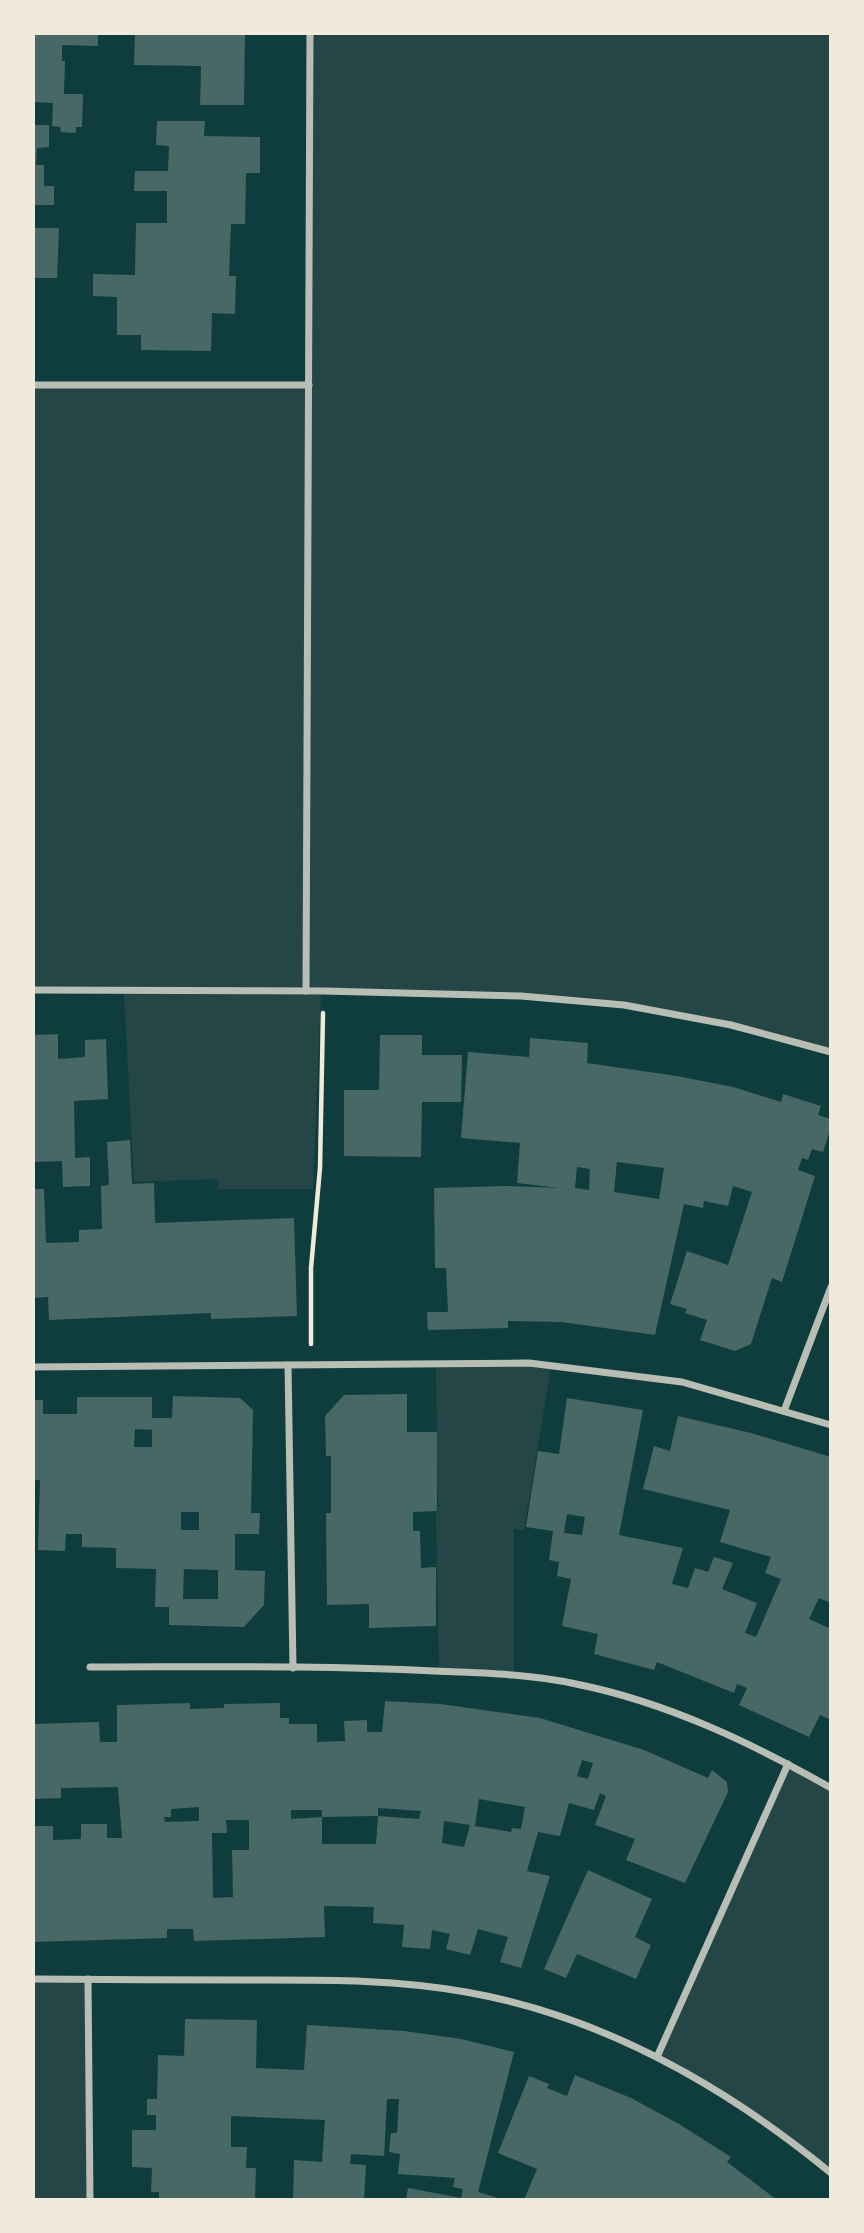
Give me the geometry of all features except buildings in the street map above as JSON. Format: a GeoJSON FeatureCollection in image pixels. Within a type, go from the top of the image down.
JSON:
{"type":"FeatureCollection","features":[{"type":"Feature","properties":{"kind":"street"},"geometry":{"type":"LineString","coordinates":[[306,991],[310,33]]}},
{"type":"Feature","properties":{"kind":"street"},"geometry":{"type":"LineString","coordinates":[[33,385],[309,385]]}},
{"type":"Feature","properties":{"kind":"street"},"geometry":{"type":"LineString","coordinates":[[33,990],[324,991],[521,996],[624,1005],[731,1025],[831,1052]]}},
{"type":"Feature","properties":{"kind":"street"},"geometry":{"type":"LineString","coordinates":[[784,1411],[831,1287]]}},
{"type":"Feature","properties":{"kind":"street"},"geometry":{"type":"LineString","coordinates":[[33,1367],[423,1362],[542,1365],[682,1382],[831,1425]]}},
{"type":"Feature","properties":{"kind":"street"},"geometry":{"type":"LineString","coordinates":[[288,1365],[293,1668]]}},
{"type":"Feature","properties":{"kind":"street"},"geometry":{"type":"LineString","coordinates":[[90,1667],[373,1668],[493,1674],[576,1684],[631,1698],[686,1718],[788,1764],[831,1787]]}},
{"type":"Feature","properties":{"kind":"street"},"geometry":{"type":"LineString","coordinates":[[657,2057],[788,1764]]}},
{"type":"Feature","properties":{"kind":"street"},"geometry":{"type":"LineString","coordinates":[[33,1979],[338,1980],[468,1992],[569,2020],[615,2037],[657,2057],[705,2083],[786,2138],[831,2173]]}},
{"type":"Feature","properties":{"kind":"street"},"geometry":{"type":"LineString","coordinates":[[88,1979],[90,2200]]}},
{"type":"Feature","properties":{"kind":"path"},"geometry":{"type":"LineString","coordinates":[[310,1364],[312,1268],[320,1168],[324,991]]}},
{"type":"Feature","properties":{"kind":"shaded area"},"geometry":{"type":"Polygon","coordinates":[[[310,33],[831,33],[831,1052],[731,1025],[624,1005],[521,996],[33,990],[33,385],[309,385],[310,33]]]}},
{"type":"Feature","properties":{"kind":"shaded area"},"geometry":{"type":"Polygon","coordinates":[[[124,993],[321,995],[313,1189],[218,1189],[217,1179],[134,1182],[124,993]]]}},
{"type":"Feature","properties":{"kind":"shaded area"},"geometry":{"type":"Polygon","coordinates":[[[436,1364],[551,1367],[524,1530],[514,1529],[514,1673],[439,1669],[436,1364]]]}},
{"type":"Feature","properties":{"kind":"shaded area"},"geometry":{"type":"Polygon","coordinates":[[[789,1769],[831,1791],[831,2169],[749,2109],[662,2055],[789,1769]]]}},
{"type":"Feature","properties":{"kind":"shaded area"},"geometry":{"type":"Polygon","coordinates":[[[33,1979],[88,1979],[90,2200],[33,2200],[33,1979]]]}}]}
